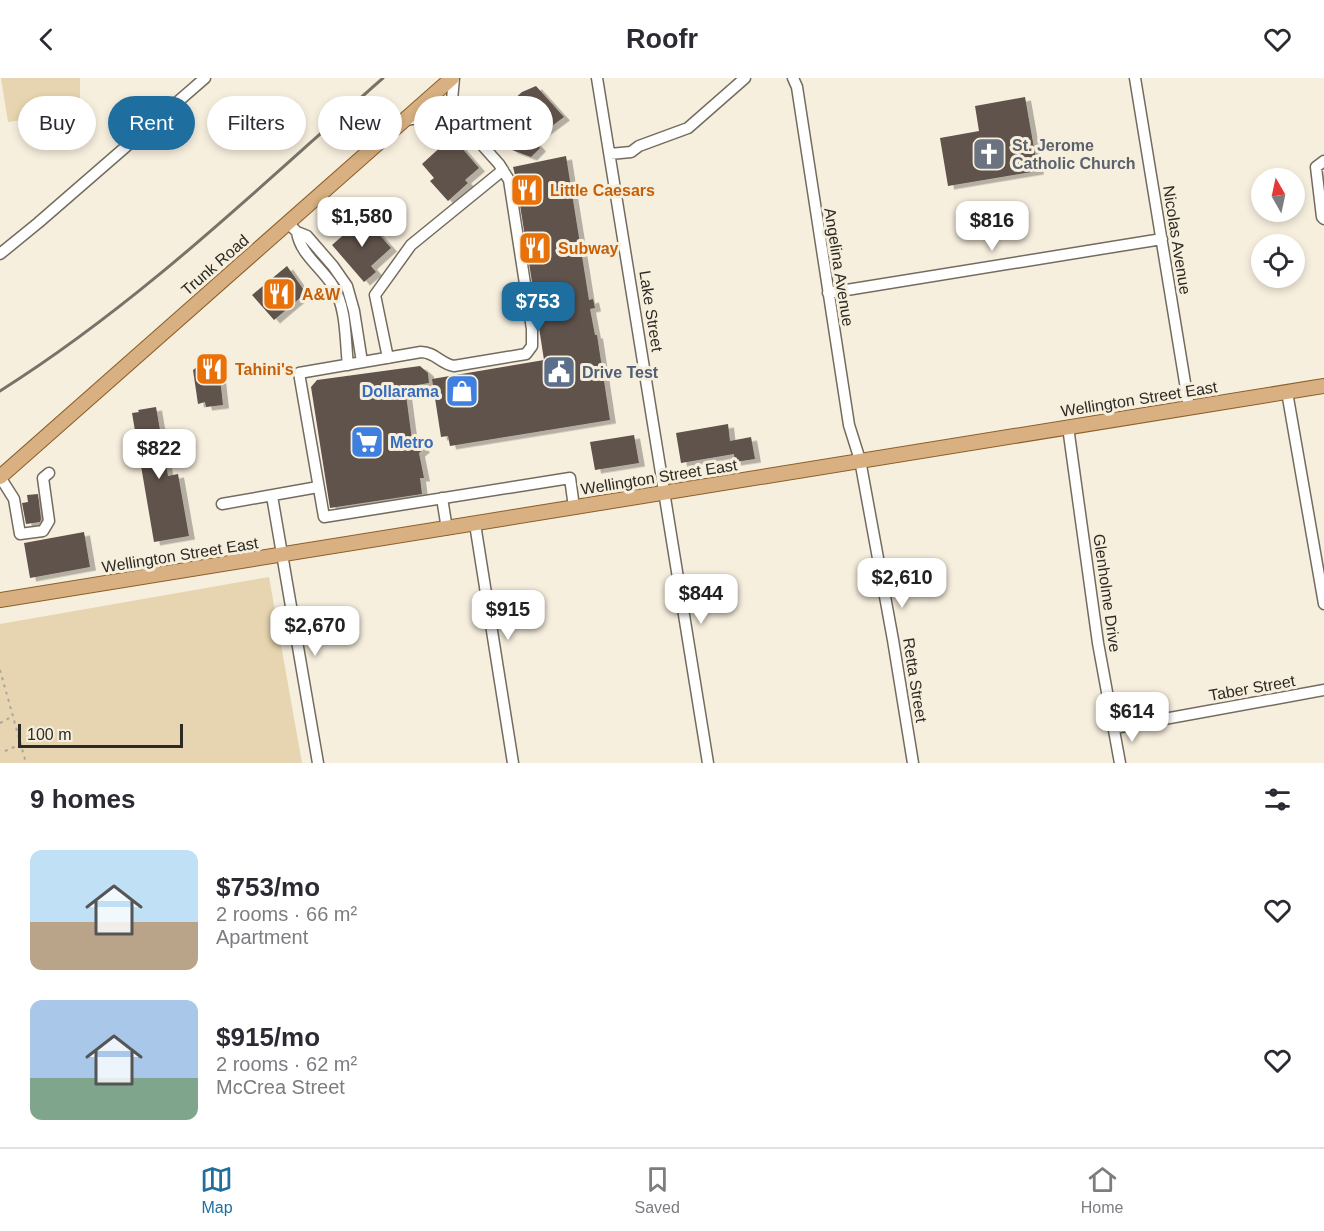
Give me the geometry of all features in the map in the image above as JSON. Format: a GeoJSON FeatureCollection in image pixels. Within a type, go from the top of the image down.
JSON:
{"type":"FeatureCollection","features":[{"type":"Feature","properties":{"kind":"main road","name":"Trunk Road"},"geometry":{"type":"LineString","coordinates":[[0,477],[292,227],[453,78]]}},
{"type":"Feature","properties":{"kind":"main road","name":"Wellington Street East"},"geometry":{"type":"LineString","coordinates":[[0,600],[1324,386]]}},
{"type":"Feature","properties":{"kind":"street"},"geometry":{"type":"LineString","coordinates":[[0,254],[205,78]]}},
{"type":"Feature","properties":{"kind":"street"},"geometry":{"type":"LineString","coordinates":[[452,96],[453,78]]}},
{"type":"Feature","properties":{"kind":"street","name":"Lake Street"},"geometry":{"type":"LineString","coordinates":[[597,78],[708,763]]}},
{"type":"Feature","properties":{"kind":"street"},"geometry":{"type":"LineString","coordinates":[[610,154],[631,152],[639,146],[688,128],[745,78]]}},
{"type":"Feature","properties":{"kind":"street","name":"Angelina Avenue"},"geometry":{"type":"LineString","coordinates":[[793,78],[797,87],[849,425],[860,460]]}},
{"type":"Feature","properties":{"kind":"street","name":"Nicolas Avenue"},"geometry":{"type":"LineString","coordinates":[[1135,78],[1189,407]]}},
{"type":"Feature","properties":{"kind":"street"},"geometry":{"type":"LineString","coordinates":[[405,120],[414,119]]}},
{"type":"Feature","properties":{"kind":"street"},"geometry":{"type":"LineString","coordinates":[[486,150],[503,170],[508,180],[532,329],[533,341],[530,351],[526,354],[454,366],[446,365],[428,352],[299,374],[324,517],[570,478],[574,507]]}},
{"type":"Feature","properties":{"kind":"street"},"geometry":{"type":"LineString","coordinates":[[1324,161],[1316,167],[1324,219]]}},
{"type":"Feature","properties":{"kind":"street"},"geometry":{"type":"LineString","coordinates":[[388,358],[375,295],[411,245],[503,170]]}},
{"type":"Feature","properties":{"kind":"street"},"geometry":{"type":"LineString","coordinates":[[292,227],[307,236],[333,266],[346,286],[354,311],[362,362]]}},
{"type":"Feature","properties":{"kind":"street"},"geometry":{"type":"LineString","coordinates":[[292,227],[299,243],[324,274],[339,299],[348,365]]}},
{"type":"Feature","properties":{"kind":"street"},"geometry":{"type":"LineString","coordinates":[[828,293],[1162,239]]}},
{"type":"Feature","properties":{"kind":"street"},"geometry":{"type":"LineString","coordinates":[[1287,392],[1324,604]]}},
{"type":"Feature","properties":{"kind":"street","name":"Glenholme Drive"},"geometry":{"type":"LineString","coordinates":[[1068,427],[1098,643],[1120,763]]}},
{"type":"Feature","properties":{"kind":"street","name":"Retta Street"},"geometry":{"type":"LineString","coordinates":[[860,460],[913,763]]}},
{"type":"Feature","properties":{"kind":"street"},"geometry":{"type":"LineString","coordinates":[[0,477],[14,499],[20,534],[43,531],[49,521],[43,478],[49,473]]}},
{"type":"Feature","properties":{"kind":"street"},"geometry":{"type":"LineString","coordinates":[[222,504],[318,487]]}},
{"type":"Feature","properties":{"kind":"street"},"geometry":{"type":"LineString","coordinates":[[272,496],[318,763]]}},
{"type":"Feature","properties":{"kind":"street"},"geometry":{"type":"LineString","coordinates":[[442,498],[447,529]]}},
{"type":"Feature","properties":{"kind":"street"},"geometry":{"type":"LineString","coordinates":[[475,524],[513,763]]}},
{"type":"Feature","properties":{"kind":"street","name":"Taber Street"},"geometry":{"type":"LineString","coordinates":[[1115,728],[1324,690]]}},
{"type":"Feature","properties":{"kind":"path"},"geometry":{"type":"LineString","coordinates":[[0,670],[26,763]]}},
{"type":"Feature","properties":{"kind":"path"},"geometry":{"type":"LineString","coordinates":[[0,723],[13,716]]}},
{"type":"Feature","properties":{"kind":"path"},"geometry":{"type":"LineString","coordinates":[[5,751],[21,744]]}},
{"type":"Feature","properties":{"kind":"shaded area"},"geometry":{"type":"Polygon","coordinates":[[[1,78],[80,78],[80,96],[18,96],[18,121],[8,122],[1,78]]]}},
{"type":"Feature","properties":{"kind":"shaded area"},"geometry":{"type":"Polygon","coordinates":[[[269,577],[302,763],[0,763],[0,624],[269,577]]]}},
{"type":"Feature","properties":{"kind":"building"},"geometry":{"type":"Polygon","coordinates":[[[536,86],[545,96],[518,96],[536,86]]]}},
{"type":"Feature","properties":{"kind":"building","name":"St. Jerome Catholic Church"},"geometry":{"type":"Polygon","coordinates":[[[1025,97],[1038,171],[948,186],[940,138],[979,131],[975,106],[1025,97]]]}},
{"type":"Feature","properties":{"kind":"building"},"geometry":{"type":"Polygon","coordinates":[[[553,105],[564,117],[553,125],[553,105]]]}},
{"type":"Feature","properties":{"kind":"building"},"geometry":{"type":"Polygon","coordinates":[[[437,150],[464,150],[479,168],[465,180],[468,183],[448,201],[430,181],[434,178],[422,164],[437,150]]]}},
{"type":"Feature","properties":{"kind":"building"},"geometry":{"type":"Polygon","coordinates":[[[512,150],[538,150],[531,157],[512,150]]]}},
{"type":"Feature","properties":{"kind":"building"},"geometry":{"type":"Polygon","coordinates":[[[566,156],[589,300],[593,299],[595,308],[590,309],[595,335],[597,335],[610,420],[450,446],[448,436],[441,437],[432,379],[544,360],[513,167],[566,156]]]}},
{"type":"Feature","properties":{"kind":"building"},"geometry":{"type":"Polygon","coordinates":[[[364,217],[391,248],[371,266],[376,272],[364,282],[332,245],[364,217]]]}},
{"type":"Feature","properties":{"kind":"building","name":"A&W"},"geometry":{"type":"Polygon","coordinates":[[[287,266],[306,293],[274,320],[252,295],[287,266]]]}},
{"type":"Feature","properties":{"kind":"building"},"geometry":{"type":"Polygon","coordinates":[[[209,358],[219,369],[223,405],[206,407],[205,402],[198,404],[193,370],[209,358]]]}},
{"type":"Feature","properties":{"kind":"building"},"geometry":{"type":"Polygon","coordinates":[[[420,366],[428,373],[429,383],[405,387],[412,440],[417,439],[424,449],[419,453],[424,478],[420,478],[422,494],[330,508],[311,387],[317,380],[420,366]]]}},
{"type":"Feature","properties":{"kind":"building"},"geometry":{"type":"Polygon","coordinates":[[[156,407],[168,476],[178,474],[189,536],[154,542],[132,413],[156,407]]]}},
{"type":"Feature","properties":{"kind":"building"},"geometry":{"type":"Polygon","coordinates":[[[728,424],[730,441],[751,437],[755,459],[735,462],[734,454],[681,463],[676,433],[728,424]]]}},
{"type":"Feature","properties":{"kind":"building"},"geometry":{"type":"Polygon","coordinates":[[[634,435],[639,463],[595,470],[590,442],[634,435]]]}},
{"type":"Feature","properties":{"kind":"building"},"geometry":{"type":"Polygon","coordinates":[[[38,494],[40,522],[26,524],[22,503],[28,502],[27,495],[38,494]]]}},
{"type":"Feature","properties":{"kind":"building"},"geometry":{"type":"Polygon","coordinates":[[[84,532],[90,567],[30,578],[24,543],[84,532]]]}},
{"type":"Feature","properties":{"kind":"railway"},"geometry":{"type":"LineString","coordinates":[[0,391],[52,357],[150,282],[383,78]]}},
{"type":"Feature","properties":{"kind":"place","name":"St. Jerome Catholic Church"},"geometry":{"type":"Point","coordinates":[989,154]}},
{"type":"Feature","properties":{"kind":"place","name":"Little Caesars"},"geometry":{"type":"Point","coordinates":[527,190]}},
{"type":"Feature","properties":{"kind":"place","name":"Subway"},"geometry":{"type":"Point","coordinates":[535,248]}},
{"type":"Feature","properties":{"kind":"place","name":"A&W"},"geometry":{"type":"Point","coordinates":[279,294]}},
{"type":"Feature","properties":{"kind":"place","name":"Tahini's"},"geometry":{"type":"Point","coordinates":[212,369]}},
{"type":"Feature","properties":{"kind":"place","name":"Drive Test"},"geometry":{"type":"Point","coordinates":[559,372]}},
{"type":"Feature","properties":{"kind":"place","name":"Dollarama"},"geometry":{"type":"Point","coordinates":[462,391]}},
{"type":"Feature","properties":{"kind":"place","name":"Metro"},"geometry":{"type":"Point","coordinates":[367,442]}}]}
